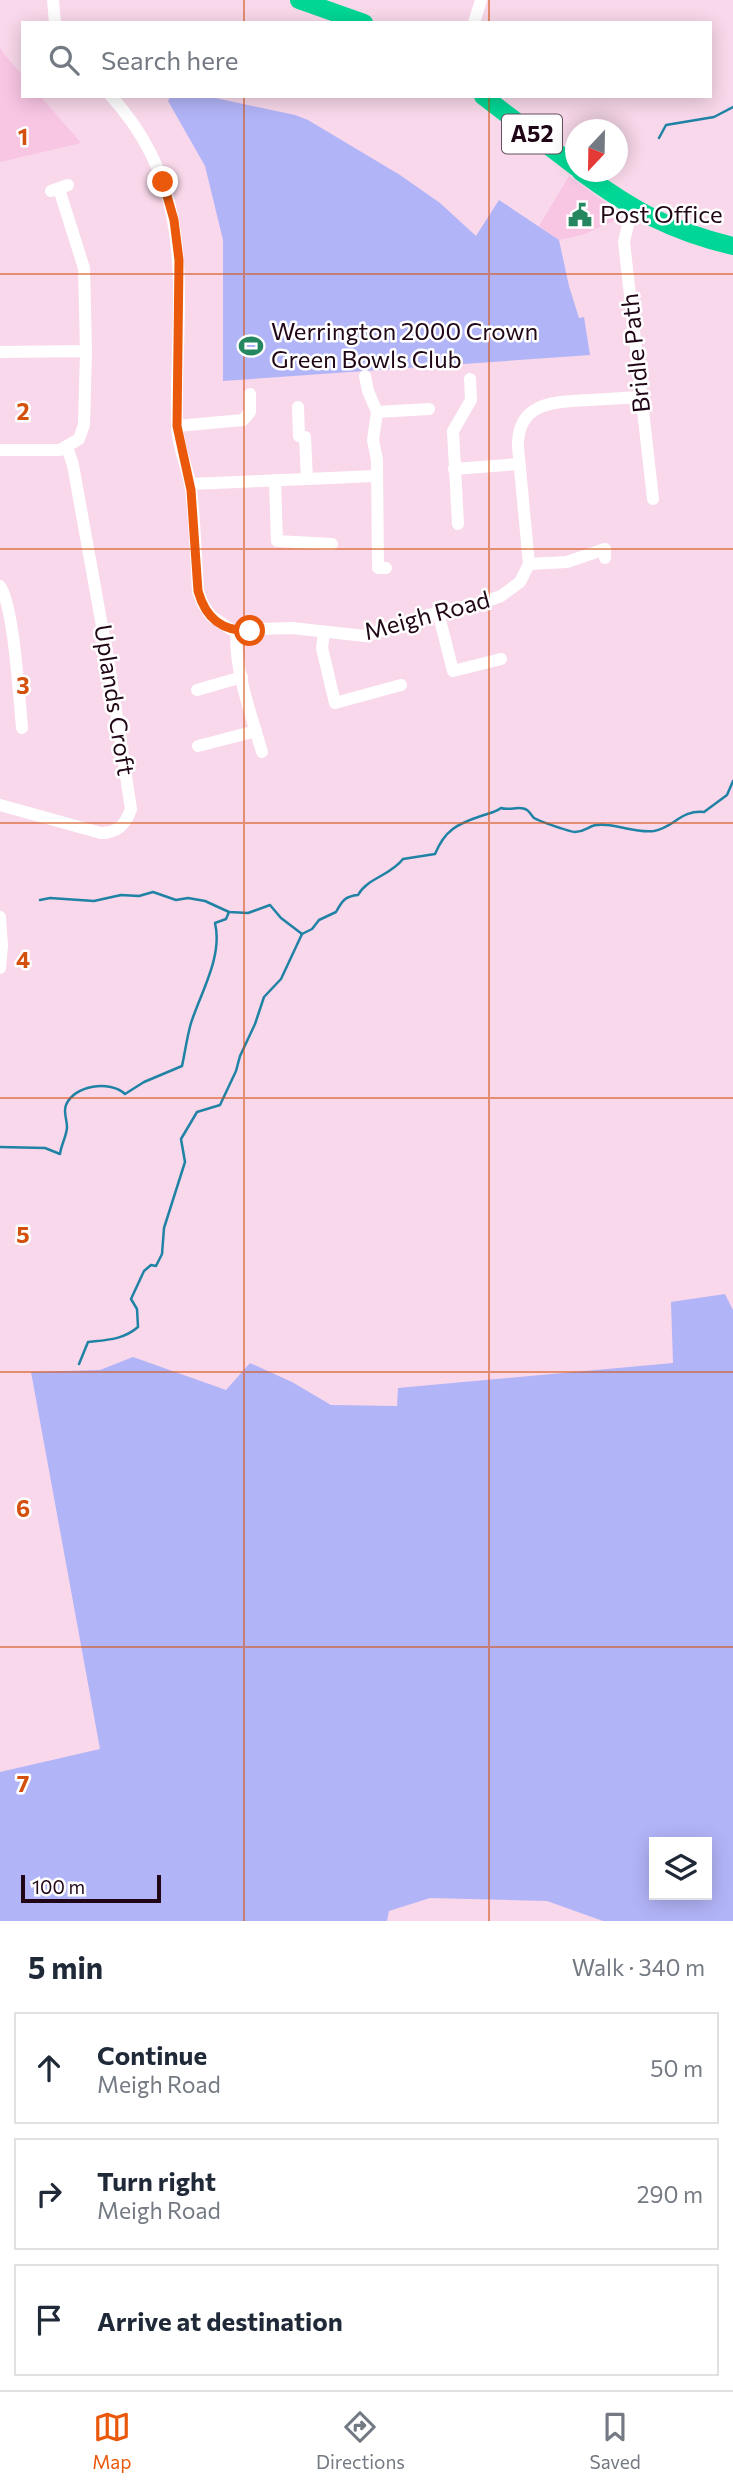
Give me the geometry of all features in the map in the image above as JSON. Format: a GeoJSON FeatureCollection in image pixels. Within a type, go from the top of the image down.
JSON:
{"type":"FeatureCollection","features":[{"type":"Feature","properties":{"kind":"highway"},"geometry":{"type":"LineString","coordinates":[[299,0],[358,21]]}},
{"type":"Feature","properties":{"kind":"highway","name":"A52"},"geometry":{"type":"LineString","coordinates":[[486,98],[565,159]]}},
{"type":"Feature","properties":{"kind":"highway","name":"A52"},"geometry":{"type":"LineString","coordinates":[[596,182],[632,208],[672,228],[733,246]]}},
{"type":"Feature","properties":{"kind":"street"},"geometry":{"type":"LineString","coordinates":[[53,0],[55,21]]}},
{"type":"Feature","properties":{"kind":"street"},"geometry":{"type":"LineString","coordinates":[[475,21],[481,0]]}},
{"type":"Feature","properties":{"kind":"street"},"geometry":{"type":"LineString","coordinates":[[113,98],[147,146],[163,182],[174,220],[179,260],[177,426],[190,484],[200,598],[216,621],[237,631],[242,677],[261,752]]}},
{"type":"Feature","properties":{"kind":"street"},"geometry":{"type":"LineString","coordinates":[[0,450],[54,450],[68,447],[79,439],[84,425],[84,268],[59,189]]}},
{"type":"Feature","properties":{"kind":"street","name":"Bridle Path"},"geometry":{"type":"LineString","coordinates":[[632,208],[624,242],[653,499]]}},
{"type":"Feature","properties":{"kind":"street"},"geometry":{"type":"LineString","coordinates":[[0,352],[86,351]]}},
{"type":"Feature","properties":{"kind":"street"},"geometry":{"type":"LineString","coordinates":[[365,376],[377,412],[373,440],[377,460],[378,568],[386,568]]}},
{"type":"Feature","properties":{"kind":"street"},"geometry":{"type":"LineString","coordinates":[[458,524],[453,431],[471,400],[470,379]]}},
{"type":"Feature","properties":{"kind":"street"},"geometry":{"type":"LineString","coordinates":[[177,426],[243,420],[250,412],[250,394]]}},
{"type":"Feature","properties":{"kind":"street"},"geometry":{"type":"LineString","coordinates":[[605,558],[605,549],[567,562],[528,564],[519,464],[519,433],[524,420],[538,408],[553,402],[640,397]]}},
{"type":"Feature","properties":{"kind":"street"},"geometry":{"type":"LineString","coordinates":[[298,407],[299,436],[305,437],[307,479]]}},
{"type":"Feature","properties":{"kind":"street"},"geometry":{"type":"LineString","coordinates":[[377,412],[429,410]]}},
{"type":"Feature","properties":{"kind":"street","name":"Uplands Croft"},"geometry":{"type":"LineString","coordinates":[[0,805],[101,833],[120,828],[131,809],[109,665],[74,464],[68,447]]}},
{"type":"Feature","properties":{"kind":"street"},"geometry":{"type":"LineString","coordinates":[[454,469],[519,464]]}},
{"type":"Feature","properties":{"kind":"street"},"geometry":{"type":"LineString","coordinates":[[190,484],[376,476]]}},
{"type":"Feature","properties":{"kind":"street"},"geometry":{"type":"LineString","coordinates":[[275,480],[277,541],[332,544]]}},
{"type":"Feature","properties":{"kind":"street","name":"Meigh Road"},"geometry":{"type":"LineString","coordinates":[[237,631],[292,628],[365,636],[438,612],[479,604],[501,596],[520,582],[528,564]]}},
{"type":"Feature","properties":{"kind":"street"},"geometry":{"type":"LineString","coordinates":[[0,586],[5,593],[11,628],[22,728]]}},
{"type":"Feature","properties":{"kind":"street"},"geometry":{"type":"LineString","coordinates":[[438,612],[453,671],[500,659]]}},
{"type":"Feature","properties":{"kind":"street"},"geometry":{"type":"LineString","coordinates":[[324,633],[322,648],[335,703],[401,685]]}},
{"type":"Feature","properties":{"kind":"street"},"geometry":{"type":"LineString","coordinates":[[197,690],[242,677]]}},
{"type":"Feature","properties":{"kind":"street"},"geometry":{"type":"LineString","coordinates":[[198,746],[256,730]]}},
{"type":"Feature","properties":{"kind":"street"},"geometry":{"type":"LineString","coordinates":[[0,917],[0,968]]}},
{"type":"Feature","properties":{"kind":"shaded area"},"geometry":{"type":"Polygon","coordinates":[[[0,47],[21,74],[21,98],[42,98],[81,143],[0,162],[0,47]]]}},
{"type":"Feature","properties":{"kind":"shaded area"},"geometry":{"type":"Polygon","coordinates":[[[170,98],[215,98],[308,120],[400,175],[440,203],[476,236],[499,200],[559,240],[579,318],[584,317],[590,355],[223,381],[223,240],[205,166],[168,101],[170,98]]]}},
{"type":"Feature","properties":{"kind":"shaded area"},"geometry":{"type":"Polygon","coordinates":[[[565,182],[577,182],[615,210],[620,218],[585,234],[559,240],[539,226],[565,182]]]}},
{"type":"Feature","properties":{"kind":"shaded area"},"geometry":{"type":"Polygon","coordinates":[[[725,1294],[733,1310],[733,1921],[603,1921],[547,1901],[430,1898],[389,1911],[387,1921],[0,1921],[0,1772],[100,1749],[31,1372],[100,1370],[133,1357],[226,1390],[250,1363],[292,1382],[331,1405],[397,1406],[398,1388],[673,1363],[671,1302],[725,1294]]]}},
{"type":"Feature","properties":{"kind":"waterway"},"geometry":{"type":"LineString","coordinates":[[659,138],[666,125],[714,117],[733,107]]}},
{"type":"Feature","properties":{"kind":"waterway"},"geometry":{"type":"LineString","coordinates":[[302,934],[312,929],[319,920],[336,912],[344,900],[358,895],[362,889],[403,859],[435,854],[443,839],[453,829],[501,808],[524,809],[534,818],[575,832],[600,825],[654,831],[683,816],[704,812],[727,795],[733,781]]}},
{"type":"Feature","properties":{"kind":"waterway"},"geometry":{"type":"LineString","coordinates":[[40,900],[50,898],[94,901],[153,892],[176,900],[188,898],[205,901],[229,912],[248,913],[270,905],[281,918],[302,934]]}},
{"type":"Feature","properties":{"kind":"waterway"},"geometry":{"type":"LineString","coordinates":[[0,1147],[45,1148],[60,1154],[67,1130],[65,1108],[76,1093],[102,1086],[125,1094],[144,1082],[182,1066],[191,1023],[214,961],[217,936],[215,923],[226,919],[229,912]]}},
{"type":"Feature","properties":{"kind":"waterway"},"geometry":{"type":"LineString","coordinates":[[79,1364],[88,1342],[120,1337],[138,1327],[137,1309],[131,1299],[144,1271],[151,1265],[156,1266],[162,1254],[164,1228],[185,1162],[181,1139],[197,1112],[220,1105],[264,997],[281,979],[302,934]]}},
{"type":"Feature","properties":{"kind":"place","name":"Post Office"},"geometry":{"type":"Point","coordinates":[580,215]}},
{"type":"Feature","properties":{"kind":"place","name":"Werrington 2000 Crown Green Bowls Club"},"geometry":{"type":"Point","coordinates":[251,346]}},
{"type":"Feature","properties":{"kind":"route"},"geometry":{"type":"LineString","coordinates":[[163,182],[174,220],[179,260],[177,426],[191,490],[198,591],[211,616],[221,625],[232,630],[250,631]]}}]}
